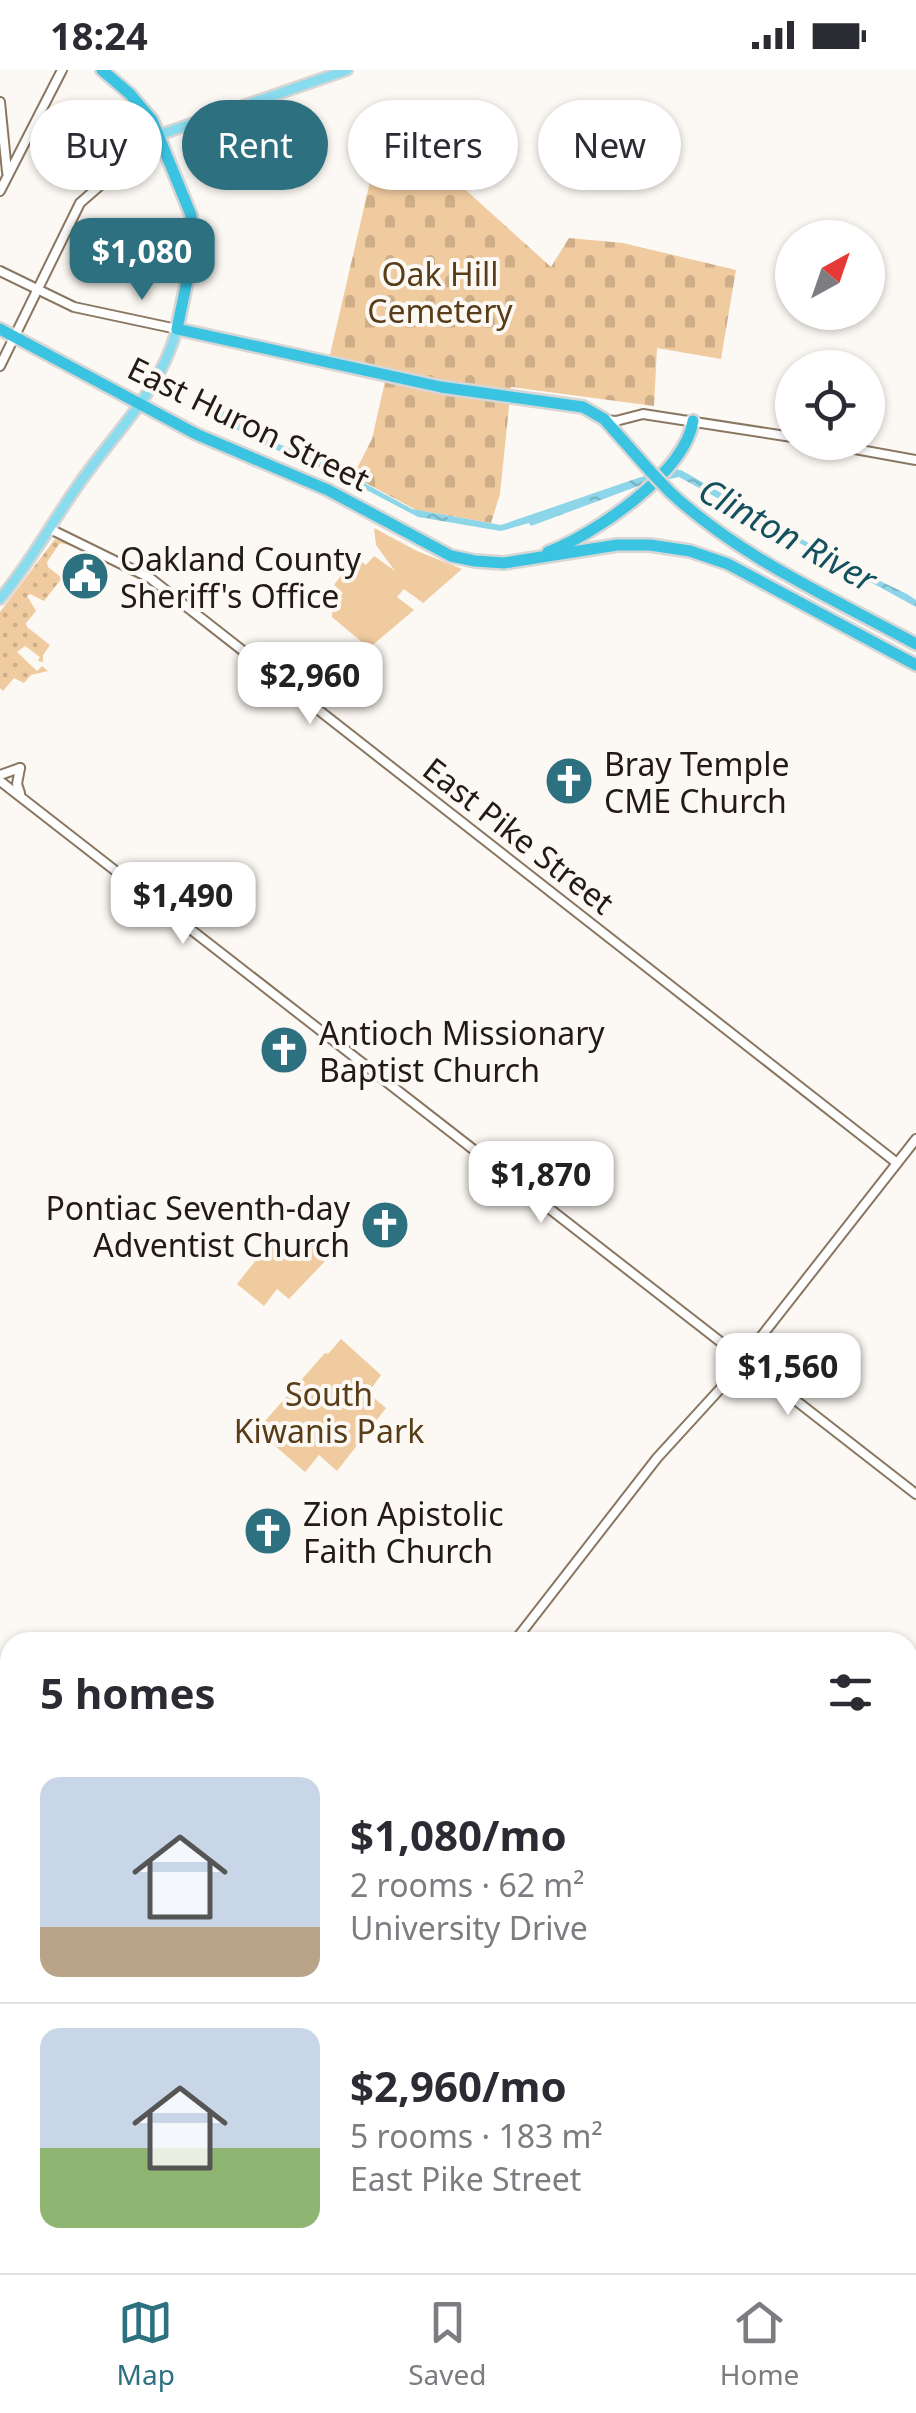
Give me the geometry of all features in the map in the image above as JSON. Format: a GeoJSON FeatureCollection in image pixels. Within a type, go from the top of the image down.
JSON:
{"type":"FeatureCollection","features":[{"type":"Feature","properties":{"kind":"highway"},"geometry":{"type":"LineString","coordinates":[[102,70],[134,100]]}},
{"type":"Feature","properties":{"kind":"highway"},"geometry":{"type":"LineString","coordinates":[[162,143],[190,215],[193,236],[176,329],[441,387],[588,409],[604,419],[657,471],[670,492],[712,528],[916,644]]}},
{"type":"Feature","properties":{"kind":"highway","name":"East Huron Street"},"geometry":{"type":"LineString","coordinates":[[0,330],[212,441],[342,497],[440,551],[475,561],[504,563],[530,559]]}},
{"type":"Feature","properties":{"kind":"highway"},"geometry":{"type":"LineString","coordinates":[[530,559],[590,533],[624,510],[689,440],[693,421]]}},
{"type":"Feature","properties":{"kind":"highway"},"geometry":{"type":"LineString","coordinates":[[530,559],[616,545],[676,548],[728,564],[916,665]]}},
{"type":"Feature","properties":{"kind":"highway"},"geometry":{"type":"LineString","coordinates":[[838,622],[916,674]]}},
{"type":"Feature","properties":{"kind":"main road"},"geometry":{"type":"LineString","coordinates":[[0,191],[62,70]]}},
{"type":"Feature","properties":{"kind":"main road"},"geometry":{"type":"LineString","coordinates":[[162,134],[347,70]]}},
{"type":"Feature","properties":{"kind":"main road"},"geometry":{"type":"LineString","coordinates":[[0,102],[6,178]]}},
{"type":"Feature","properties":{"kind":"main road"},"geometry":{"type":"LineString","coordinates":[[0,366],[80,203],[95,190]]}},
{"type":"Feature","properties":{"kind":"main road"},"geometry":{"type":"LineString","coordinates":[[0,271],[74,306],[176,329],[164,366],[142,403],[2,592]]}},
{"type":"Feature","properties":{"kind":"main road"},"geometry":{"type":"LineString","coordinates":[[604,419],[616,421],[644,414],[775,434]]}},
{"type":"Feature","properties":{"kind":"main road"},"geometry":{"type":"LineString","coordinates":[[885,454],[916,460]]}},
{"type":"Feature","properties":{"kind":"main road","name":"East Pike Street"},"geometry":{"type":"LineString","coordinates":[[50,529],[153,581],[897,1163]]}},
{"type":"Feature","properties":{"kind":"main road"},"geometry":{"type":"LineString","coordinates":[[22,798],[18,786],[20,768],[0,778],[22,798],[916,1494]]}},
{"type":"Feature","properties":{"kind":"main road"},"geometry":{"type":"LineString","coordinates":[[522,1632],[657,1458],[743,1361],[916,1139]]}},
{"type":"Feature","properties":{"kind":"green space","name":"Oak Hill Cemetery"},"geometry":{"type":"Polygon","coordinates":[[[368,190],[466,190],[551,267],[569,238],[623,243],[736,270],[721,359],[657,348],[654,406],[511,387],[500,494],[491,523],[416,510],[353,476],[372,439],[388,368],[329,359],[368,190]]]}},
{"type":"Feature","properties":{"kind":"green space"},"geometry":{"type":"Polygon","coordinates":[[[374,528],[462,569],[423,603],[404,589],[397,597],[414,610],[369,648],[332,617],[333,597],[337,600],[343,593],[334,585],[355,557],[366,565],[374,556],[395,571],[376,545],[374,528]]]}},
{"type":"Feature","properties":{"kind":"green space"},"geometry":{"type":"Polygon","coordinates":[[[55,539],[74,546],[60,543],[47,562],[62,578],[44,601],[27,596],[36,611],[27,627],[50,645],[43,662],[25,646],[17,652],[37,671],[42,666],[48,671],[31,675],[24,683],[14,678],[3,691],[0,612],[55,539]]]}},
{"type":"Feature","properties":{"kind":"green space"},"geometry":{"type":"Polygon","coordinates":[[[275,1236],[294,1251],[305,1238],[329,1257],[289,1299],[277,1289],[264,1306],[237,1284],[275,1236]]]}},
{"type":"Feature","properties":{"kind":"green space","name":"South Kiwanis Park"},"geometry":{"type":"Polygon","coordinates":[[[341,1339],[381,1375],[368,1393],[386,1408],[337,1471],[319,1455],[305,1472],[257,1430],[341,1339]]]}},
{"type":"Feature","properties":{"kind":"water","name":"Clinton River"},"geometry":{"type":"Polygon","coordinates":[[[217,405],[249,431],[342,471],[412,509],[501,525],[638,478],[681,470],[847,565],[907,594],[916,600],[916,607],[679,477],[641,485],[531,526],[529,523],[501,531],[418,517],[340,476],[250,439],[212,411],[217,405]]]}},
{"type":"Feature","properties":{"kind":"place","name":"Oakland County Sheriff's Office"},"geometry":{"type":"Point","coordinates":[85,576]}},
{"type":"Feature","properties":{"kind":"place","name":"Bray Temple CME Church"},"geometry":{"type":"Point","coordinates":[569,781]}},
{"type":"Feature","properties":{"kind":"place","name":"Antioch Missionary Baptist Church"},"geometry":{"type":"Point","coordinates":[284,1050]}},
{"type":"Feature","properties":{"kind":"place","name":"Pontiac Seventh-day Adventist Church"},"geometry":{"type":"Point","coordinates":[385,1225]}},
{"type":"Feature","properties":{"kind":"place","name":"Zion Apistolic Faith Church"},"geometry":{"type":"Point","coordinates":[268,1531]}}]}
